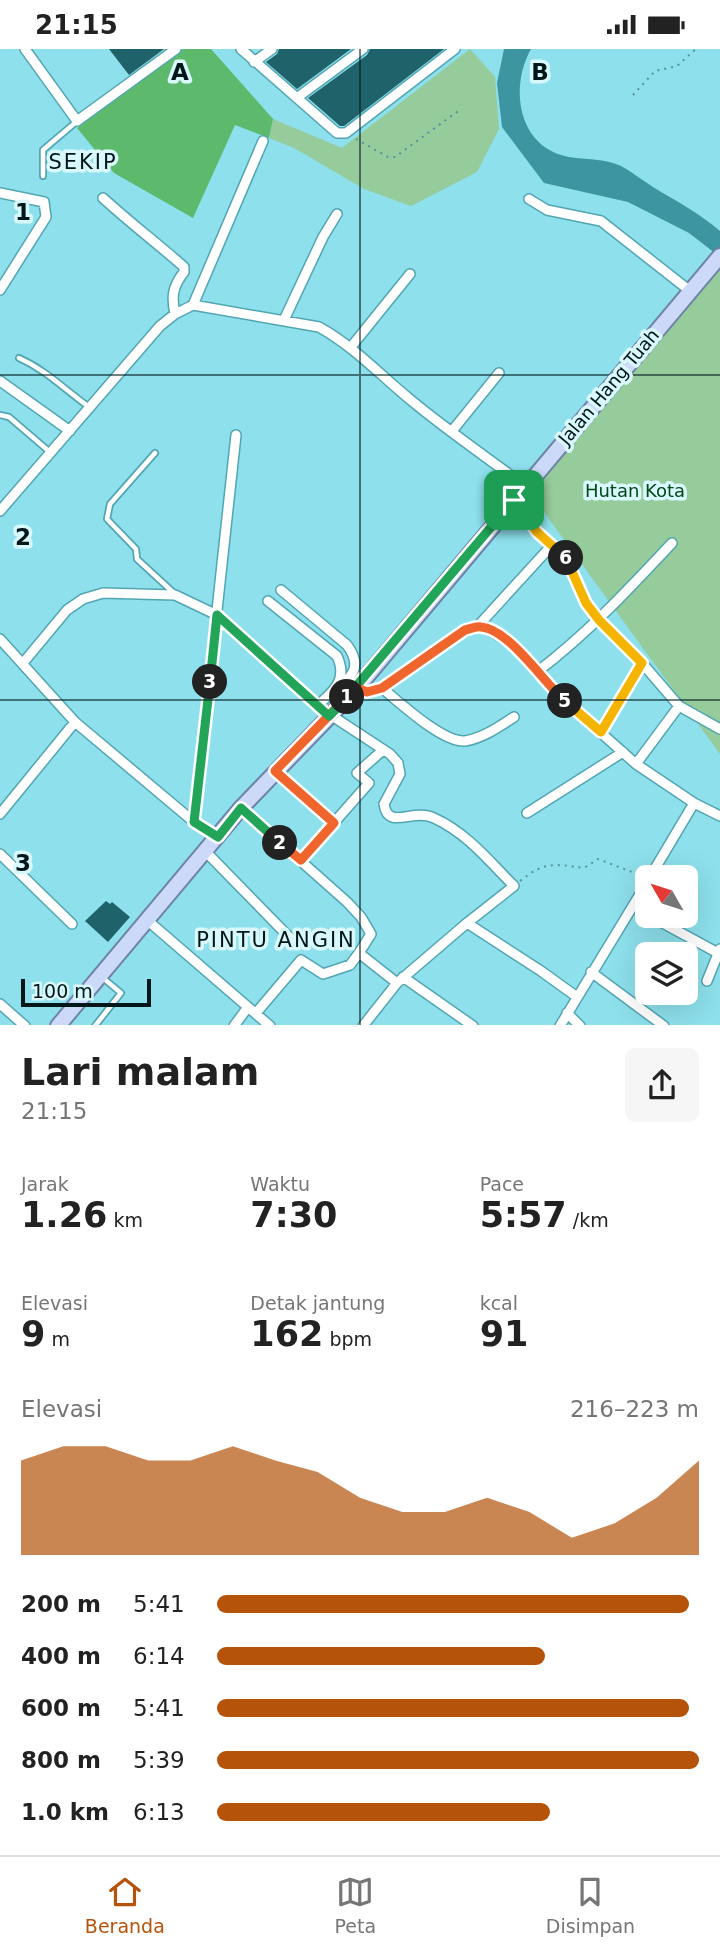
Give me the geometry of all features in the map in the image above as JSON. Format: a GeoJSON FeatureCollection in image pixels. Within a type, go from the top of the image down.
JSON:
{"type":"FeatureCollection","features":[{"type":"Feature","properties":{"kind":"main road","name":"Jalan Hang Tuah"},"geometry":{"type":"LineString","coordinates":[[66,1023],[100,976],[241,808],[357,688],[720,256]]}},
{"type":"Feature","properties":{"kind":"street"},"geometry":{"type":"LineString","coordinates":[[25,49],[77,121],[174,50]]}},
{"type":"Feature","properties":{"kind":"street"},"geometry":{"type":"LineString","coordinates":[[241,49],[337,133],[346,133],[455,49]]}},
{"type":"Feature","properties":{"kind":"street"},"geometry":{"type":"LineString","coordinates":[[254,62],[272,49]]}},
{"type":"Feature","properties":{"kind":"street"},"geometry":{"type":"LineString","coordinates":[[298,97],[363,49]]}},
{"type":"Feature","properties":{"kind":"street"},"geometry":{"type":"LineString","coordinates":[[193,305],[263,141]]}},
{"type":"Feature","properties":{"kind":"street"},"geometry":{"type":"LineString","coordinates":[[0,193],[44,202],[46,217],[0,290]]}},
{"type":"Feature","properties":{"kind":"street"},"geometry":{"type":"LineString","coordinates":[[103,198],[138,231],[184,267],[173,291],[175,314]]}},
{"type":"Feature","properties":{"kind":"street"},"geometry":{"type":"LineString","coordinates":[[529,199],[547,210],[601,221],[690,291]]}},
{"type":"Feature","properties":{"kind":"street"},"geometry":{"type":"LineString","coordinates":[[284,320],[337,213]]}},
{"type":"Feature","properties":{"kind":"street"},"geometry":{"type":"LineString","coordinates":[[351,347],[410,274]]}},
{"type":"Feature","properties":{"kind":"street"},"geometry":{"type":"LineString","coordinates":[[0,511],[146,342],[175,314],[193,305],[319,327],[351,347],[413,402],[525,485]]}},
{"type":"Feature","properties":{"kind":"street"},"geometry":{"type":"LineString","coordinates":[[452,431],[499,373]]}},
{"type":"Feature","properties":{"kind":"street"},"geometry":{"type":"LineString","coordinates":[[0,381],[70,431]]}},
{"type":"Feature","properties":{"kind":"street"},"geometry":{"type":"LineString","coordinates":[[194,822],[236,435]]}},
{"type":"Feature","properties":{"kind":"street"},"geometry":{"type":"LineString","coordinates":[[514,500],[537,532],[565,556],[586,603],[599,620],[642,663],[679,706],[720,729]]}},
{"type":"Feature","properties":{"kind":"street"},"geometry":{"type":"LineString","coordinates":[[537,672],[568,649],[599,620],[672,543]]}},
{"type":"Feature","properties":{"kind":"street"},"geometry":{"type":"LineString","coordinates":[[357,688],[367,692],[382,688],[465,630],[478,626],[552,545]]}},
{"type":"Feature","properties":{"kind":"street"},"geometry":{"type":"LineString","coordinates":[[281,590],[347,645],[354,654],[353,675],[317,706]]}},
{"type":"Feature","properties":{"kind":"street"},"geometry":{"type":"LineString","coordinates":[[23,663],[67,610],[83,599],[103,593],[175,595],[217,615],[329,716],[383,750],[398,763],[400,774],[384,804],[386,814],[390,818],[396,819],[409,814],[421,815],[444,823],[465,836],[514,886],[400,980],[363,1025]]}},
{"type":"Feature","properties":{"kind":"street"},"geometry":{"type":"LineString","coordinates":[[268,601],[337,656],[343,668],[340,681],[330,695]]}},
{"type":"Feature","properties":{"kind":"street"},"geometry":{"type":"LineString","coordinates":[[478,626],[492,630],[512,644],[553,690],[636,764],[694,803],[720,816]]}},
{"type":"Feature","properties":{"kind":"street"},"geometry":{"type":"LineString","coordinates":[[0,639],[75,722],[194,822],[218,837]]}},
{"type":"Feature","properties":{"kind":"street"},"geometry":{"type":"LineString","coordinates":[[601,732],[642,663]]}},
{"type":"Feature","properties":{"kind":"street"},"geometry":{"type":"LineString","coordinates":[[382,688],[453,740],[467,740],[479,736],[514,717]]}},
{"type":"Feature","properties":{"kind":"street"},"geometry":{"type":"LineString","coordinates":[[636,764],[679,706]]}},
{"type":"Feature","properties":{"kind":"street"},"geometry":{"type":"LineString","coordinates":[[0,814],[75,722]]}},
{"type":"Feature","properties":{"kind":"street"},"geometry":{"type":"LineString","coordinates":[[301,860],[369,783],[357,773],[383,750]]}},
{"type":"Feature","properties":{"kind":"street"},"geometry":{"type":"LineString","coordinates":[[527,813],[623,752]]}},
{"type":"Feature","properties":{"kind":"street"},"geometry":{"type":"LineString","coordinates":[[275,771],[334,823]]}},
{"type":"Feature","properties":{"kind":"street"},"geometry":{"type":"LineString","coordinates":[[656,865],[694,803]]}},
{"type":"Feature","properties":{"kind":"street"},"geometry":{"type":"LineString","coordinates":[[234,1025],[301,960],[323,974],[350,965],[370,934],[361,917],[241,808]]}},
{"type":"Feature","properties":{"kind":"street"},"geometry":{"type":"LineString","coordinates":[[205,851],[290,939]]}},
{"type":"Feature","properties":{"kind":"street"},"geometry":{"type":"LineString","coordinates":[[0,853],[72,924]]}},
{"type":"Feature","properties":{"kind":"street"},"geometry":{"type":"LineString","coordinates":[[560,1025],[635,900]]}},
{"type":"Feature","properties":{"kind":"street"},"geometry":{"type":"LineString","coordinates":[[631,907],[635,909]]}},
{"type":"Feature","properties":{"kind":"street"},"geometry":{"type":"LineString","coordinates":[[147,920],[270,1025]]}},
{"type":"Feature","properties":{"kind":"street"},"geometry":{"type":"LineString","coordinates":[[467,923],[577,997]]}},
{"type":"Feature","properties":{"kind":"street"},"geometry":{"type":"LineString","coordinates":[[674,928],[719,951],[706,981]]}},
{"type":"Feature","properties":{"kind":"street"},"geometry":{"type":"LineString","coordinates":[[359,953],[473,1025]]}},
{"type":"Feature","properties":{"kind":"street"},"geometry":{"type":"LineString","coordinates":[[591,972],[664,1025]]}},
{"type":"Feature","properties":{"kind":"street"},"geometry":{"type":"LineString","coordinates":[[0,1005],[25,1025]]}},
{"type":"Feature","properties":{"kind":"street"},"geometry":{"type":"LineString","coordinates":[[567,1013],[580,1025]]}},
{"type":"Feature","properties":{"kind":"lane"},"geometry":{"type":"LineString","coordinates":[[43,176],[43,150],[77,121]]}},
{"type":"Feature","properties":{"kind":"lane"},"geometry":{"type":"LineString","coordinates":[[19,358],[43,369],[55,383],[89,407]]}},
{"type":"Feature","properties":{"kind":"lane"},"geometry":{"type":"LineString","coordinates":[[0,415],[9,417],[51,453]]}},
{"type":"Feature","properties":{"kind":"lane"},"geometry":{"type":"LineString","coordinates":[[155,453],[110,504],[107,519],[136,549],[137,559],[175,595]]}},
{"type":"Feature","properties":{"kind":"lane"},"geometry":{"type":"LineString","coordinates":[[94,1025],[121,993],[100,976]]}},
{"type":"Feature","properties":{"kind":"path"},"geometry":{"type":"LineString","coordinates":[[633,95],[656,71],[677,66],[696,49]]}},
{"type":"Feature","properties":{"kind":"path"},"geometry":{"type":"LineString","coordinates":[[346,133],[385,155],[395,157],[461,109]]}},
{"type":"Feature","properties":{"kind":"path"},"geometry":{"type":"LineString","coordinates":[[514,886],[533,871],[547,865],[563,864],[584,868],[598,859],[635,874]]}},
{"type":"Feature","properties":{"kind":"green space"},"geometry":{"type":"Polygon","coordinates":[[[183,49],[211,49],[273,119],[269,138],[235,125],[193,218],[114,173],[77,128],[183,49]]]}},
{"type":"Feature","properties":{"kind":"green space"},"geometry":{"type":"Polygon","coordinates":[[[470,49],[495,77],[499,129],[477,172],[411,206],[364,189],[294,148],[269,138],[273,119],[342,148],[470,49]]]}},
{"type":"Feature","properties":{"kind":"green space","name":"Hutan Kota"},"geometry":{"type":"Polygon","coordinates":[[[720,265],[720,754],[525,486],[720,265]]]}},
{"type":"Feature","properties":{"kind":"water"},"geometry":{"type":"Polygon","coordinates":[[[504,49],[531,49],[520,81],[520,98],[529,129],[538,142],[569,157],[615,163],[687,207],[720,231],[720,257],[689,233],[628,202],[544,183],[502,127],[497,83],[504,49]]]}},
{"type":"Feature","properties":{"kind":"building"},"geometry":{"type":"Polygon","coordinates":[[[109,49],[164,49],[129,75],[109,49]]]}},
{"type":"Feature","properties":{"kind":"building"},"geometry":{"type":"Polygon","coordinates":[[[279,49],[351,49],[297,89],[266,62],[277,54],[279,49]]]}},
{"type":"Feature","properties":{"kind":"building"},"geometry":{"type":"Polygon","coordinates":[[[370,49],[444,49],[344,126],[340,126],[308,98],[367,55],[370,49]]]}},
{"type":"Feature","properties":{"kind":"building"},"geometry":{"type":"Polygon","coordinates":[[[106,901],[110,904],[112,902],[130,917],[108,942],[85,921],[106,901]]]}},
{"type":"Feature","properties":{"kind":"district","name":"SEKIP"},"geometry":{"type":"Point","coordinates":[83,162]}},
{"type":"Feature","properties":{"kind":"district","name":"PINTU ANGIN"},"geometry":{"type":"Point","coordinates":[276,940]}},
{"type":"Feature","properties":{"kind":"route"},"geometry":{"type":"LineString","coordinates":[[514,500],[357,688],[275,771],[334,823],[301,860],[241,808],[218,837],[194,822],[217,615],[329,716],[357,688],[367,692],[382,688],[465,630],[485,627],[512,644],[553,690],[601,732],[642,663],[599,620],[586,603],[565,556],[537,532],[514,500]]}}]}
